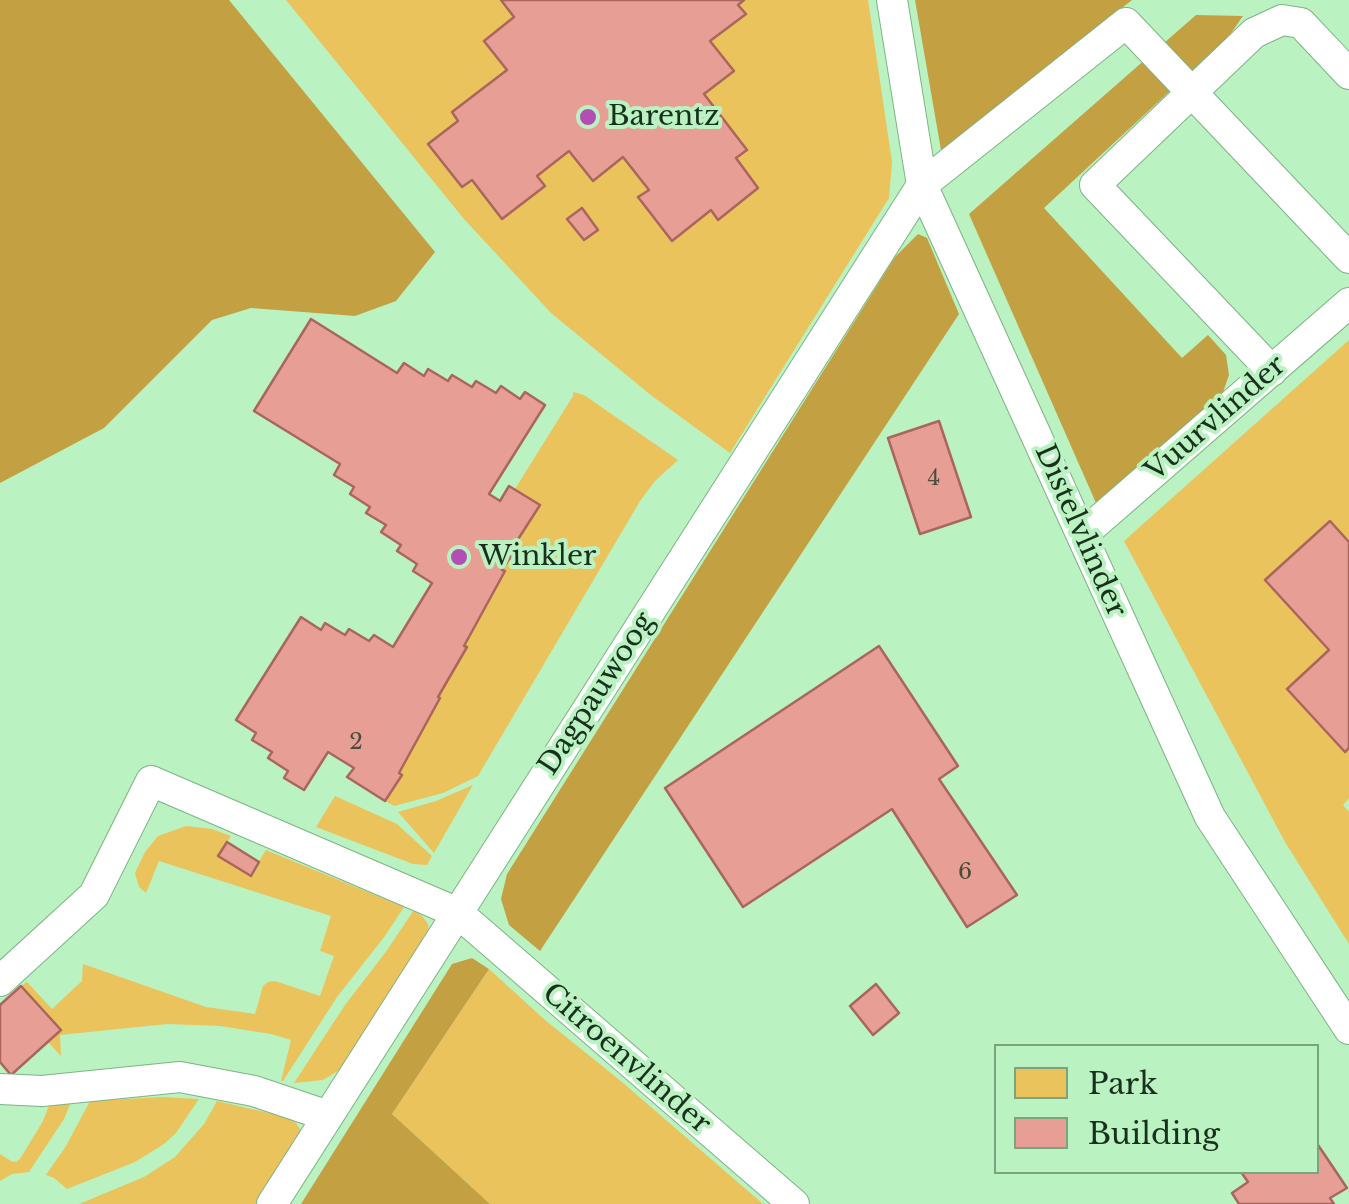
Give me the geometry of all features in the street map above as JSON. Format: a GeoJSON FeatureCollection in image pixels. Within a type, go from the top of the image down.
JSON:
{"type":"FeatureCollection","features":[{"type":"Feature","properties":{"kind":"lane","name":"Distelvlinder"},"geometry":{"type":"LineString","coordinates":[[892,0],[922,185],[1210,817],[1349,1028]]}},
{"type":"Feature","properties":{"kind":"lane"},"geometry":{"type":"LineString","coordinates":[[1272,370],[1094,185],[1254,33],[1282,20],[1301,23],[1349,74]]}},
{"type":"Feature","properties":{"kind":"lane","name":"Dagpauwoog"},"geometry":{"type":"LineString","coordinates":[[272,1204],[922,185],[1126,23],[1191,91]]}},
{"type":"Feature","properties":{"kind":"lane"},"geometry":{"type":"LineString","coordinates":[[1191,91],[1349,258]]}},
{"type":"Feature","properties":{"kind":"lane","name":"Vuurvlinder"},"geometry":{"type":"LineString","coordinates":[[1082,535],[1349,302]]}},
{"type":"Feature","properties":{"kind":"lane","name":"Citroenvlinder"},"geometry":{"type":"LineString","coordinates":[[0,981],[94,895],[151,782],[458,913],[794,1204]]}},
{"type":"Feature","properties":{"kind":"lane"},"geometry":{"type":"LineString","coordinates":[[0,1089],[42,1091],[180,1077],[254,1091],[328,1116]]}},
{"type":"Feature","properties":{"kind":"green space"},"geometry":{"type":"Polygon","coordinates":[[[286,0],[868,0],[892,162],[889,198],[730,453],[652,396],[551,313],[464,219],[286,0]]]}},
{"type":"Feature","properties":{"kind":"green space"},"geometry":{"type":"Polygon","coordinates":[[[1349,340],[1349,542],[1329,521],[1266,580],[1329,650],[1287,689],[1344,752],[1349,748],[1349,798],[1343,805],[1349,812],[1349,944],[1285,842],[1124,541],[1349,340]]]}},
{"type":"Feature","properties":{"kind":"green space"},"geometry":{"type":"Polygon","coordinates":[[[573,392],[584,395],[678,460],[640,501],[478,776],[443,793],[394,806],[385,801],[466,648],[515,544],[540,506],[515,489],[573,392]]]}},
{"type":"Feature","properties":{"kind":"green space"},"geometry":{"type":"Polygon","coordinates":[[[473,785],[434,853],[398,812],[436,801],[473,785]]]}},
{"type":"Feature","properties":{"kind":"green space"},"geometry":{"type":"Polygon","coordinates":[[[335,796],[397,824],[432,856],[427,865],[413,864],[316,827],[335,796]]]}},
{"type":"Feature","properties":{"kind":"green space"},"geometry":{"type":"Polygon","coordinates":[[[186,826],[231,836],[218,856],[250,876],[266,850],[404,907],[337,997],[283,1081],[291,1040],[220,1026],[167,1024],[60,1035],[61,1056],[48,1042],[61,1030],[21,986],[27,982],[52,1009],[82,981],[83,964],[206,1007],[255,1014],[263,986],[268,982],[320,996],[334,956],[320,951],[331,916],[159,861],[146,893],[139,887],[135,873],[145,852],[158,836],[186,826]]]}},
{"type":"Feature","properties":{"kind":"green space"},"geometry":{"type":"Polygon","coordinates":[[[414,910],[428,924],[429,933],[350,1064],[323,1080],[294,1083],[345,1005],[414,910]]]}},
{"type":"Feature","properties":{"kind":"green space"},"geometry":{"type":"Polygon","coordinates":[[[489,969],[763,1204],[490,1204],[392,1114],[489,969]]]}},
{"type":"Feature","properties":{"kind":"green space"},"geometry":{"type":"Polygon","coordinates":[[[199,1099],[164,1144],[135,1162],[67,1189],[46,1175],[90,1101],[199,1099]]]}},
{"type":"Feature","properties":{"kind":"green space"},"geometry":{"type":"Polygon","coordinates":[[[217,1101],[282,1116],[301,1130],[256,1204],[79,1204],[144,1177],[175,1157],[204,1124],[217,1101]]]}},
{"type":"Feature","properties":{"kind":"green space"},"geometry":{"type":"Polygon","coordinates":[[[71,1102],[29,1172],[12,1174],[0,1181],[0,1154],[16,1162],[50,1103],[71,1102]]]}},
{"type":"Feature","properties":{"kind":"shaded area"},"geometry":{"type":"Polygon","coordinates":[[[0,0],[229,0],[435,252],[396,301],[355,316],[251,308],[212,320],[104,428],[0,483],[0,0]]]}},
{"type":"Feature","properties":{"kind":"shaded area"},"geometry":{"type":"Polygon","coordinates":[[[915,0],[1132,0],[941,150],[915,0]]]}},
{"type":"Feature","properties":{"kind":"shaded area"},"geometry":{"type":"Polygon","coordinates":[[[1196,15],[1243,16],[1229,36],[1044,208],[1182,358],[1208,335],[1226,355],[1229,375],[1221,398],[1096,503],[969,214],[1196,15]]]}},
{"type":"Feature","properties":{"kind":"shaded area"},"geometry":{"type":"Polygon","coordinates":[[[918,234],[927,238],[959,314],[540,951],[509,925],[501,899],[507,874],[895,257],[918,234]]]}},
{"type":"Feature","properties":{"kind":"shaded area"},"geometry":{"type":"Polygon","coordinates":[[[472,958],[489,969],[392,1114],[490,1204],[301,1204],[452,964],[472,958]]]}},
{"type":"Feature","properties":{"kind":"building","name":"Barentz"},"geometry":{"type":"Polygon","coordinates":[[[501,0],[744,0],[738,5],[746,14],[710,41],[734,71],[704,94],[747,150],[736,158],[758,188],[718,220],[711,210],[672,241],[638,197],[649,190],[623,157],[593,181],[569,151],[537,176],[545,186],[502,219],[472,180],[462,187],[428,144],[458,121],[452,112],[507,70],[484,41],[514,17],[501,0]]]}},
{"type":"Feature","properties":{"kind":"building"},"geometry":{"type":"Polygon","coordinates":[[[582,208],[598,230],[584,240],[567,219],[582,208]]]}},
{"type":"Feature","properties":{"kind":"building","name":"Winkler"},"geometry":{"type":"Polygon","coordinates":[[[311,319],[397,373],[404,363],[424,376],[428,369],[448,381],[452,375],[472,387],[476,381],[496,393],[501,386],[520,399],[525,392],[545,405],[489,494],[500,501],[509,486],[540,505],[515,544],[518,545],[464,646],[467,647],[385,801],[347,777],[354,768],[328,752],[304,790],[284,778],[288,771],[268,758],[272,752],[252,740],[256,733],[236,720],[301,617],[321,630],[325,623],[345,635],[349,629],[369,641],[374,635],[393,647],[432,583],[413,571],[417,564],[397,551],[401,545],[381,532],[386,525],[366,513],[370,507],[350,494],[354,487],[334,475],[340,464],[254,411],[311,319]]]}},
{"type":"Feature","properties":{"kind":"building"},"geometry":{"type":"Polygon","coordinates":[[[939,421],[971,517],[920,534],[888,438],[939,421]]]}},
{"type":"Feature","properties":{"kind":"building"},"geometry":{"type":"Polygon","coordinates":[[[1330,521],[1349,542],[1349,748],[1345,752],[1287,689],[1329,650],[1265,580],[1330,521]]]}},
{"type":"Feature","properties":{"kind":"building"},"geometry":{"type":"Polygon","coordinates":[[[879,646],[958,766],[939,779],[1017,895],[967,927],[892,809],[743,907],[665,788],[879,646]]]}},
{"type":"Feature","properties":{"kind":"building"},"geometry":{"type":"Polygon","coordinates":[[[227,842],[259,862],[251,876],[218,856],[227,842]]]}},
{"type":"Feature","properties":{"kind":"building"},"geometry":{"type":"Polygon","coordinates":[[[876,984],[899,1013],[873,1035],[850,1006],[876,984]]]}},
{"type":"Feature","properties":{"kind":"building"},"geometry":{"type":"Polygon","coordinates":[[[21,986],[61,1030],[11,1075],[0,1062],[0,1005],[21,986]]]}},
{"type":"Feature","properties":{"kind":"building"},"geometry":{"type":"Polygon","coordinates":[[[1319,1146],[1347,1188],[1330,1198],[1334,1204],[1239,1204],[1232,1193],[1248,1182],[1242,1174],[1319,1174],[1319,1146]]]}},
{"type":"Feature","properties":{"kind":"place","name":"Barentz"},"geometry":{"type":"Point","coordinates":[588,117]}},
{"type":"Feature","properties":{"kind":"place","name":"Winkler"},"geometry":{"type":"Point","coordinates":[459,557]}}]}
